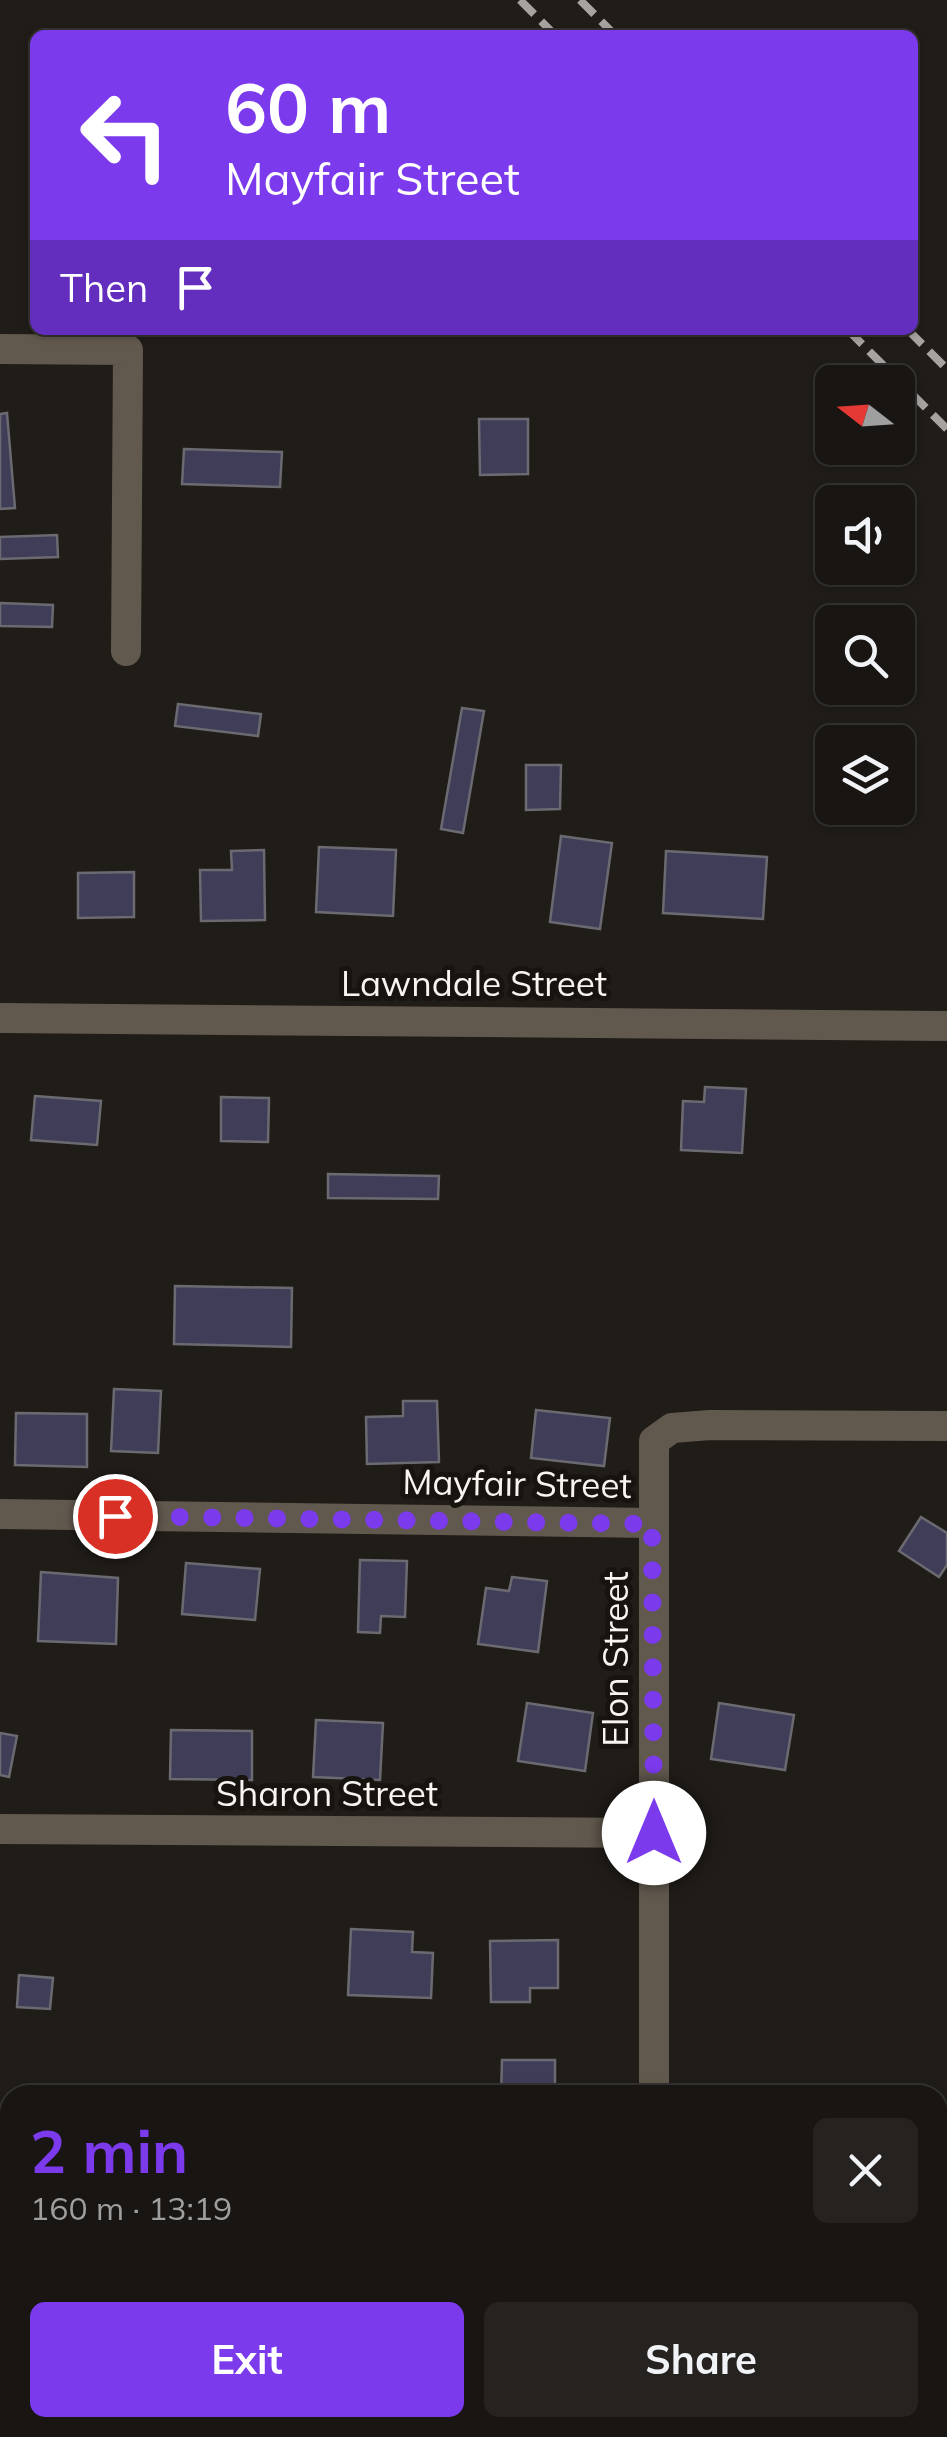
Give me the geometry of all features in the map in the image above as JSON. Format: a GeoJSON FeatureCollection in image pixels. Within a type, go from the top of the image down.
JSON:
{"type":"FeatureCollection","features":[{"type":"Feature","properties":{"kind":"street"},"geometry":{"type":"LineString","coordinates":[[0,349],[128,350],[126,651]]}},
{"type":"Feature","properties":{"kind":"street","name":"Lawndale Street"},"geometry":{"type":"LineString","coordinates":[[0,1018],[947,1026]]}},
{"type":"Feature","properties":{"kind":"street","name":"Mayfair Street"},"geometry":{"type":"LineString","coordinates":[[0,1514],[652,1524],[654,1441],[672,1428],[947,1426]]}},
{"type":"Feature","properties":{"kind":"street","name":"Elon Street"},"geometry":{"type":"LineString","coordinates":[[652,1524],[654,2085]]}},
{"type":"Feature","properties":{"kind":"street","name":"Sharon Street"},"geometry":{"type":"LineString","coordinates":[[0,1830],[654,1833]]}},
{"type":"Feature","properties":{"kind":"building"},"geometry":{"type":"Polygon","coordinates":[[[7,413],[15,508],[0,509],[0,414],[7,413]]]}},
{"type":"Feature","properties":{"kind":"building"},"geometry":{"type":"Polygon","coordinates":[[[479,419],[528,419],[528,474],[480,475],[479,419]]]}},
{"type":"Feature","properties":{"kind":"building"},"geometry":{"type":"Polygon","coordinates":[[[184,449],[282,452],[280,487],[182,484],[184,449]]]}},
{"type":"Feature","properties":{"kind":"building"},"geometry":{"type":"Polygon","coordinates":[[[57,535],[58,557],[0,559],[0,537],[57,535]]]}},
{"type":"Feature","properties":{"kind":"building"},"geometry":{"type":"Polygon","coordinates":[[[0,603],[53,605],[52,627],[0,626],[0,603]]]}},
{"type":"Feature","properties":{"kind":"building"},"geometry":{"type":"Polygon","coordinates":[[[178,704],[261,714],[258,736],[175,726],[178,704]]]}},
{"type":"Feature","properties":{"kind":"building"},"geometry":{"type":"Polygon","coordinates":[[[462,708],[484,711],[463,833],[441,829],[462,708]]]}},
{"type":"Feature","properties":{"kind":"building"},"geometry":{"type":"Polygon","coordinates":[[[526,765],[561,765],[560,809],[526,810],[526,765]]]}},
{"type":"Feature","properties":{"kind":"building"},"geometry":{"type":"Polygon","coordinates":[[[561,836],[612,843],[600,929],[550,922],[561,836]]]}},
{"type":"Feature","properties":{"kind":"building"},"geometry":{"type":"Polygon","coordinates":[[[319,847],[396,850],[393,916],[316,912],[319,847]]]}},
{"type":"Feature","properties":{"kind":"building"},"geometry":{"type":"Polygon","coordinates":[[[264,850],[265,920],[201,921],[200,870],[232,870],[231,851],[264,850]]]}},
{"type":"Feature","properties":{"kind":"building"},"geometry":{"type":"Polygon","coordinates":[[[666,851],[767,857],[763,919],[663,913],[666,851]]]}},
{"type":"Feature","properties":{"kind":"building"},"geometry":{"type":"Polygon","coordinates":[[[134,872],[134,917],[78,918],[78,873],[134,872]]]}},
{"type":"Feature","properties":{"kind":"building"},"geometry":{"type":"Polygon","coordinates":[[[705,1087],[746,1089],[742,1153],[681,1150],[683,1101],[704,1102],[705,1087]]]}},
{"type":"Feature","properties":{"kind":"building"},"geometry":{"type":"Polygon","coordinates":[[[35,1096],[101,1101],[97,1145],[31,1140],[35,1096]]]}},
{"type":"Feature","properties":{"kind":"building"},"geometry":{"type":"Polygon","coordinates":[[[221,1097],[269,1098],[268,1142],[221,1141],[221,1097]]]}},
{"type":"Feature","properties":{"kind":"building"},"geometry":{"type":"Polygon","coordinates":[[[328,1174],[439,1176],[438,1199],[328,1198],[328,1174]]]}},
{"type":"Feature","properties":{"kind":"building"},"geometry":{"type":"Polygon","coordinates":[[[175,1286],[292,1288],[291,1347],[174,1344],[175,1286]]]}},
{"type":"Feature","properties":{"kind":"building"},"geometry":{"type":"Polygon","coordinates":[[[114,1389],[161,1391],[158,1453],[111,1451],[114,1389]]]}},
{"type":"Feature","properties":{"kind":"building"},"geometry":{"type":"Polygon","coordinates":[[[403,1401],[437,1401],[439,1462],[367,1464],[366,1417],[403,1416],[403,1401]]]}},
{"type":"Feature","properties":{"kind":"building"},"geometry":{"type":"Polygon","coordinates":[[[536,1410],[610,1418],[604,1466],[531,1458],[536,1410]]]}},
{"type":"Feature","properties":{"kind":"building"},"geometry":{"type":"Polygon","coordinates":[[[16,1413],[87,1414],[87,1467],[15,1465],[16,1413]]]}},
{"type":"Feature","properties":{"kind":"building"},"geometry":{"type":"Polygon","coordinates":[[[921,1517],[947,1533],[947,1565],[939,1577],[899,1551],[921,1517]]]}},
{"type":"Feature","properties":{"kind":"building"},"geometry":{"type":"Polygon","coordinates":[[[360,1560],[407,1561],[405,1617],[381,1616],[380,1633],[358,1632],[360,1560]]]}},
{"type":"Feature","properties":{"kind":"building"},"geometry":{"type":"Polygon","coordinates":[[[186,1563],[260,1569],[255,1620],[182,1614],[186,1563]]]}},
{"type":"Feature","properties":{"kind":"building"},"geometry":{"type":"Polygon","coordinates":[[[41,1572],[118,1578],[116,1644],[38,1641],[41,1572]]]}},
{"type":"Feature","properties":{"kind":"building"},"geometry":{"type":"Polygon","coordinates":[[[512,1577],[547,1581],[538,1652],[478,1644],[486,1588],[509,1591],[512,1577]]]}},
{"type":"Feature","properties":{"kind":"building"},"geometry":{"type":"Polygon","coordinates":[[[527,1703],[593,1713],[585,1771],[518,1761],[527,1703]]]}},
{"type":"Feature","properties":{"kind":"building"},"geometry":{"type":"Polygon","coordinates":[[[719,1703],[794,1715],[785,1770],[711,1759],[719,1703]]]}},
{"type":"Feature","properties":{"kind":"building"},"geometry":{"type":"Polygon","coordinates":[[[316,1720],[383,1723],[380,1780],[313,1777],[316,1720]]]}},
{"type":"Feature","properties":{"kind":"building"},"geometry":{"type":"Polygon","coordinates":[[[171,1730],[252,1731],[252,1780],[170,1779],[171,1730]]]}},
{"type":"Feature","properties":{"kind":"building"},"geometry":{"type":"Polygon","coordinates":[[[0,1733],[17,1736],[9,1777],[0,1775],[0,1733]]]}},
{"type":"Feature","properties":{"kind":"building"},"geometry":{"type":"Polygon","coordinates":[[[351,1929],[413,1932],[412,1952],[433,1953],[431,1998],[348,1995],[351,1929]]]}},
{"type":"Feature","properties":{"kind":"building"},"geometry":{"type":"Polygon","coordinates":[[[558,1940],[558,1988],[530,1988],[530,2002],[491,2002],[490,1941],[558,1940]]]}},
{"type":"Feature","properties":{"kind":"building"},"geometry":{"type":"Polygon","coordinates":[[[19,1975],[53,1978],[50,2009],[17,2007],[19,1975]]]}},
{"type":"Feature","properties":{"kind":"building"},"geometry":{"type":"Polygon","coordinates":[[[502,2060],[555,2060],[555,2085],[501,2085],[502,2060]]]}},
{"type":"Feature","properties":{"kind":"railway"},"geometry":{"type":"LineString","coordinates":[[520,0],[550,30]]}},
{"type":"Feature","properties":{"kind":"railway"},"geometry":{"type":"LineString","coordinates":[[580,0],[610,30]]}},
{"type":"Feature","properties":{"kind":"railway"},"geometry":{"type":"LineString","coordinates":[[853,335],[947,429]]}},
{"type":"Feature","properties":{"kind":"railway"},"geometry":{"type":"LineString","coordinates":[[913,335],[947,369]]}},
{"type":"Feature","properties":{"kind":"route"},"geometry":{"type":"LineString","coordinates":[[115,1516],[652,1524],[654,1833]]}}]}
